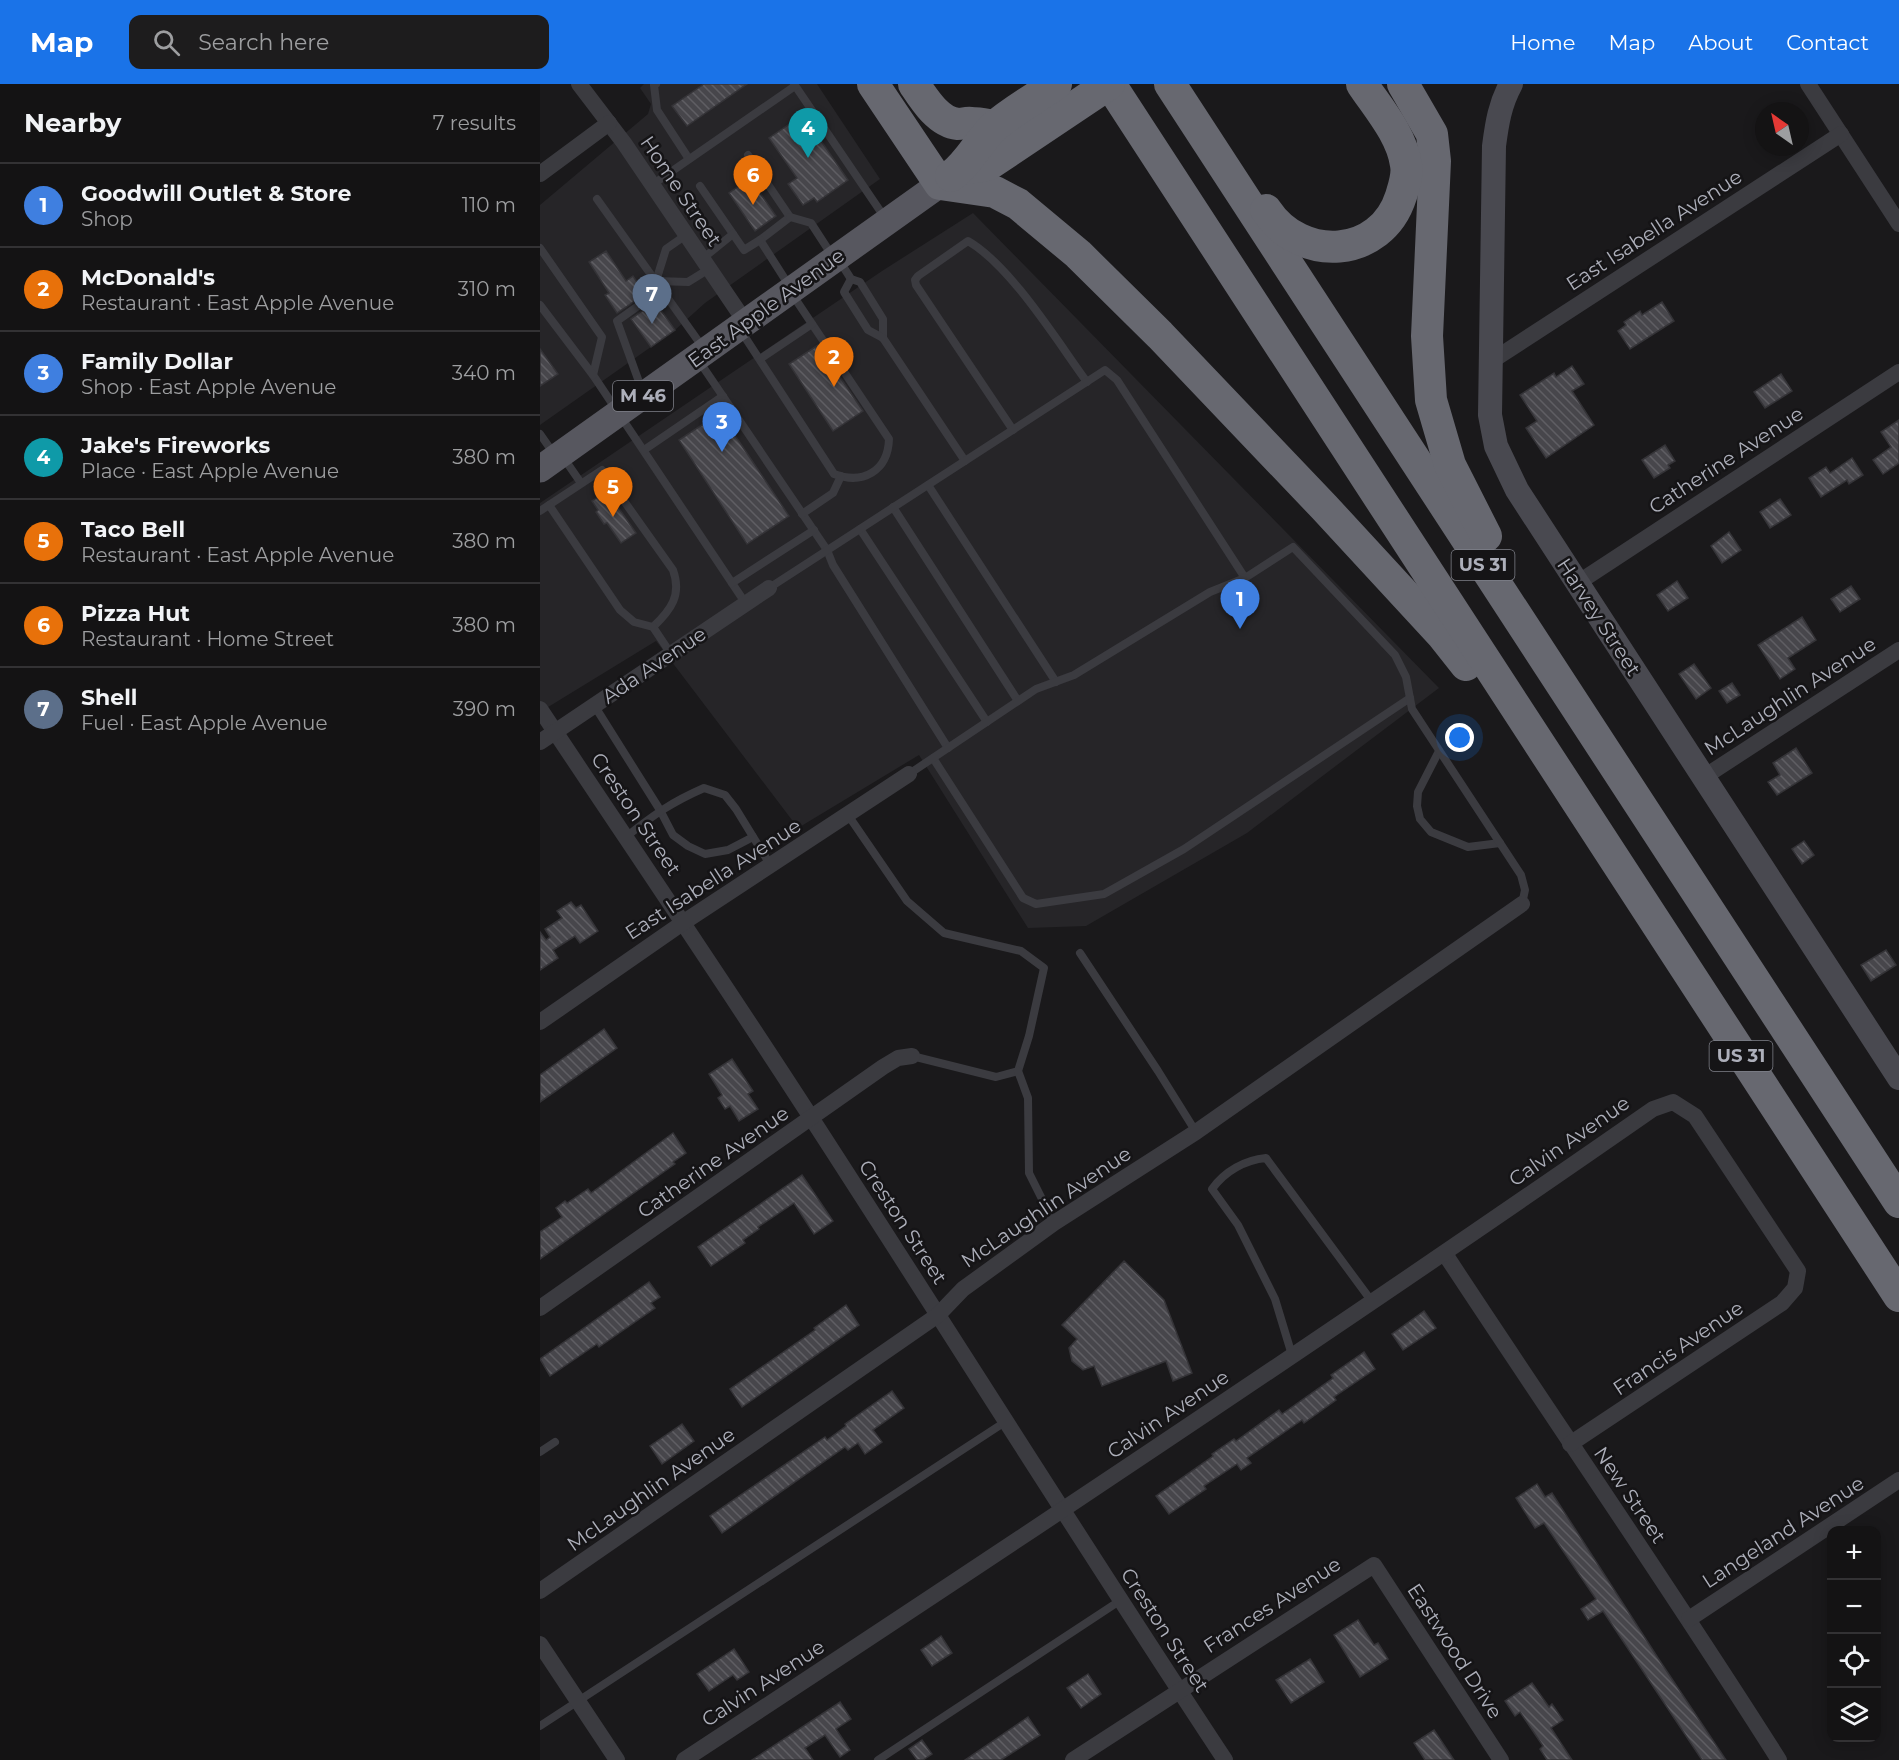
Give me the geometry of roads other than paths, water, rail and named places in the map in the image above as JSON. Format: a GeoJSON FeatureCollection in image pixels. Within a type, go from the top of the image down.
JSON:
{"type":"FeatureCollection","features":[{"type":"Feature","properties":{"kind":"highway"},"geometry":{"type":"LineString","coordinates":[[873,84],[951,176],[995,192],[1018,204],[1078,254],[1160,335],[1443,636],[1584,814]]}},
{"type":"Feature","properties":{"kind":"highway"},"geometry":{"type":"LineString","coordinates":[[914,84],[923,99],[945,119],[957,124],[995,126]]}},
{"type":"Feature","properties":{"kind":"highway","name":"East Apple Avenue"},"geometry":{"type":"LineString","coordinates":[[951,176],[988,165],[1028,121],[1056,84]]}},
{"type":"Feature","properties":{"kind":"highway","name":"East Apple Avenue"},"geometry":{"type":"LineString","coordinates":[[951,176],[995,126],[1028,121],[1109,84]]}},
{"type":"Feature","properties":{"kind":"highway","name":"US 31"},"geometry":{"type":"LineString","coordinates":[[1109,84],[1899,1296]]}},
{"type":"Feature","properties":{"kind":"highway"},"geometry":{"type":"LineString","coordinates":[[1172,87],[1219,139],[1274,222],[1288,234],[1305,243],[1321,247],[1339,247],[1365,238],[1387,222],[1399,203],[1405,185],[1407,168],[1401,144],[1362,84]]}},
{"type":"Feature","properties":{"kind":"highway"},"geometry":{"type":"LineString","coordinates":[[1403,84],[1432,134],[1435,161],[1427,336],[1431,400],[1450,465],[1483,531],[1591,708],[1628,787]]}},
{"type":"Feature","properties":{"kind":"highway","name":"US 31"},"geometry":{"type":"LineString","coordinates":[[1172,87],[1899,1202]]}},
{"type":"Feature","properties":{"kind":"main road","name":"East Apple Avenue"},"geometry":{"type":"LineString","coordinates":[[552,460],[791,290],[841,265],[887,221],[951,176]]}},
{"type":"Feature","properties":{"kind":"street","name":"Home Street"},"geometry":{"type":"LineString","coordinates":[[579,84],[652,185],[705,264],[742,325]]}},
{"type":"Feature","properties":{"kind":"street"},"geometry":{"type":"LineString","coordinates":[[1808,84],[1899,224]]}},
{"type":"Feature","properties":{"kind":"street","name":"Harvey Street"},"geometry":{"type":"LineString","coordinates":[[1507,91],[1497,117],[1494,146],[1490,415],[1496,446],[1516,490],[1899,1078]]}},
{"type":"Feature","properties":{"kind":"street"},"geometry":{"type":"LineString","coordinates":[[540,174],[609,123]]}},
{"type":"Feature","properties":{"kind":"street","name":"East Isabella Avenue"},"geometry":{"type":"LineString","coordinates":[[1490,362],[1840,134]]}},
{"type":"Feature","properties":{"kind":"street","name":"Catherine Avenue"},"geometry":{"type":"LineString","coordinates":[[1576,584],[1899,372]]}},
{"type":"Feature","properties":{"kind":"street","name":"Ada Avenue"},"geometry":{"type":"LineString","coordinates":[[540,742],[769,588]]}},
{"type":"Feature","properties":{"kind":"street","name":"McLaughlin Avenue"},"geometry":{"type":"LineString","coordinates":[[1704,777],[1899,650]]}},
{"type":"Feature","properties":{"kind":"street","name":"Creston Street"},"geometry":{"type":"LineString","coordinates":[[540,709],[684,922],[812,1118],[1005,1422],[1225,1760]]}},
{"type":"Feature","properties":{"kind":"street","name":"East Isabella Avenue"},"geometry":{"type":"LineString","coordinates":[[540,1022],[684,922],[909,774]]}},
{"type":"Feature","properties":{"kind":"street","name":"McLaughlin Avenue"},"geometry":{"type":"LineString","coordinates":[[540,1591],[938,1316],[963,1289],[1054,1223],[1196,1132],[1522,904]]}},
{"type":"Feature","properties":{"kind":"street","name":"Catherine Avenue"},"geometry":{"type":"LineString","coordinates":[[540,1308],[898,1058],[912,1056]]}},
{"type":"Feature","properties":{"kind":"street","name":"Calvin Avenue"},"geometry":{"type":"LineString","coordinates":[[684,1760],[1063,1511],[1292,1355],[1373,1303],[1653,1108],[1673,1102],[1695,1116],[1797,1271],[1797,1277]]}},
{"type":"Feature","properties":{"kind":"street","name":"New Street"},"geometry":{"type":"LineString","coordinates":[[1445,1254],[1570,1444],[1689,1618],[1779,1760]]}},
{"type":"Feature","properties":{"kind":"street","name":"Francis Avenue"},"geometry":{"type":"LineString","coordinates":[[1570,1444],[1782,1303],[1795,1288],[1797,1277]]}},
{"type":"Feature","properties":{"kind":"street","name":"Langeland Avenue"},"geometry":{"type":"LineString","coordinates":[[1689,1618],[1899,1480]]}},
{"type":"Feature","properties":{"kind":"street","name":"Frances Avenue"},"geometry":{"type":"LineString","coordinates":[[1073,1760],[1374,1565]]}},
{"type":"Feature","properties":{"kind":"street","name":"Eastwood Drive"},"geometry":{"type":"LineString","coordinates":[[1374,1565],[1501,1760]]}},
{"type":"Feature","properties":{"kind":"street"},"geometry":{"type":"LineString","coordinates":[[540,1644],[617,1760]]}},
{"type":"Feature","properties":{"kind":"lane"},"geometry":{"type":"LineString","coordinates":[[656,84],[654,85],[657,110],[689,159]]}},
{"type":"Feature","properties":{"kind":"lane"},"geometry":{"type":"LineString","coordinates":[[652,185],[794,85],[887,221]]}},
{"type":"Feature","properties":{"kind":"lane"},"geometry":{"type":"LineString","coordinates":[[748,155],[790,217],[811,223],[841,265],[860,282],[883,320],[883,338]]}},
{"type":"Feature","properties":{"kind":"lane"},"geometry":{"type":"LineString","coordinates":[[700,186],[744,250],[790,217]]}},
{"type":"Feature","properties":{"kind":"lane"},"geometry":{"type":"LineString","coordinates":[[597,199],[662,289],[723,396],[827,550],[839,575],[948,748]]}},
{"type":"Feature","properties":{"kind":"lane"},"geometry":{"type":"LineString","coordinates":[[656,281],[688,282],[733,234]]}},
{"type":"Feature","properties":{"kind":"lane"},"geometry":{"type":"LineString","coordinates":[[656,281],[666,249],[686,236]]}},
{"type":"Feature","properties":{"kind":"lane"},"geometry":{"type":"LineString","coordinates":[[742,325],[760,359],[834,474],[855,478],[868,475],[879,468],[886,458],[889,440],[812,324],[760,240]]}},
{"type":"Feature","properties":{"kind":"lane"},"geometry":{"type":"LineString","coordinates":[[1013,430],[916,285],[915,280],[918,276],[968,241],[1001,268],[1035,310],[1087,382]]}},
{"type":"Feature","properties":{"kind":"lane"},"geometry":{"type":"LineString","coordinates":[[540,248],[602,337],[593,375]]}},
{"type":"Feature","properties":{"kind":"lane"},"geometry":{"type":"LineString","coordinates":[[841,265],[844,292],[868,330],[883,338],[965,461]]}},
{"type":"Feature","properties":{"kind":"lane"},"geometry":{"type":"LineString","coordinates":[[644,396],[618,321],[662,289]]}},
{"type":"Feature","properties":{"kind":"lane"},"geometry":{"type":"LineString","coordinates":[[540,305],[620,413],[746,604]]}},
{"type":"Feature","properties":{"kind":"lane"},"geometry":{"type":"LineString","coordinates":[[760,359],[812,324]]}},
{"type":"Feature","properties":{"kind":"lane"},"geometry":{"type":"LineString","coordinates":[[769,588],[1105,370],[1117,380],[1245,578]]}},
{"type":"Feature","properties":{"kind":"lane"},"geometry":{"type":"LineString","coordinates":[[644,450],[723,396]]}},
{"type":"Feature","properties":{"kind":"lane"},"geometry":{"type":"LineString","coordinates":[[540,434],[552,460],[581,483]]}},
{"type":"Feature","properties":{"kind":"lane"},"geometry":{"type":"LineString","coordinates":[[540,511],[602,470],[673,570],[678,582],[676,595],[667,614],[653,627]]}},
{"type":"Feature","properties":{"kind":"lane"},"geometry":{"type":"LineString","coordinates":[[802,514],[833,493],[841,476]]}},
{"type":"Feature","properties":{"kind":"lane"},"geometry":{"type":"LineString","coordinates":[[928,485],[1056,682]]}},
{"type":"Feature","properties":{"kind":"lane"},"geometry":{"type":"LineString","coordinates":[[549,505],[620,610],[634,622],[653,627],[671,654]]}},
{"type":"Feature","properties":{"kind":"lane"},"geometry":{"type":"LineString","coordinates":[[893,507],[1018,701]]}},
{"type":"Feature","properties":{"kind":"lane"},"geometry":{"type":"LineString","coordinates":[[860,529],[987,722]]}},
{"type":"Feature","properties":{"kind":"lane"},"geometry":{"type":"LineString","coordinates":[[732,583],[814,530]]}},
{"type":"Feature","properties":{"kind":"lane"},"geometry":{"type":"LineString","coordinates":[[909,774],[1036,689],[1074,675],[1210,592],[1245,578],[1293,547],[1395,655],[1406,677],[1412,709],[1521,875],[1525,890],[1522,904]]}},
{"type":"Feature","properties":{"kind":"lane"},"geometry":{"type":"LineString","coordinates":[[933,758],[1023,898],[1036,904],[1104,894],[1143,873],[1184,849],[1410,698]]}},
{"type":"Feature","properties":{"kind":"lane"},"geometry":{"type":"LineString","coordinates":[[594,705],[660,810],[673,835],[688,846],[705,854],[728,850],[753,837]]}},
{"type":"Feature","properties":{"kind":"lane"},"geometry":{"type":"LineString","coordinates":[[1439,751],[1418,792],[1417,806],[1420,819],[1431,832],[1468,847],[1500,843]]}},
{"type":"Feature","properties":{"kind":"lane"},"geometry":{"type":"LineString","coordinates":[[626,837],[675,800],[704,788],[725,795],[771,866]]}},
{"type":"Feature","properties":{"kind":"lane"},"geometry":{"type":"LineString","coordinates":[[848,815],[907,901],[944,933],[1021,951],[1044,968],[1029,1036],[1018,1071],[1028,1098],[1029,1173],[1054,1223]]}},
{"type":"Feature","properties":{"kind":"lane"},"geometry":{"type":"LineString","coordinates":[[1080,953],[1196,1132]]}},
{"type":"Feature","properties":{"kind":"lane"},"geometry":{"type":"LineString","coordinates":[[912,1056],[996,1077],[1018,1071]]}},
{"type":"Feature","properties":{"kind":"lane"},"geometry":{"type":"LineString","coordinates":[[1292,1355],[1275,1299],[1238,1225],[1212,1189],[1220,1179],[1236,1168],[1254,1160],[1266,1158],[1373,1303]]}},
{"type":"Feature","properties":{"kind":"lane"},"geometry":{"type":"LineString","coordinates":[[540,1726],[1005,1422]]}},
{"type":"Feature","properties":{"kind":"lane"},"geometry":{"type":"LineString","coordinates":[[540,1452],[555,1442]]}},
{"type":"Feature","properties":{"kind":"lane"},"geometry":{"type":"LineString","coordinates":[[878,1760],[1120,1600]]}},
{"type":"Feature","properties":{"kind":"place","name":"Jake's Fireworks"},"geometry":{"type":"Point","coordinates":[808,158]}},
{"type":"Feature","properties":{"kind":"place","name":"Pizza Hut"},"geometry":{"type":"Point","coordinates":[753,205]}},
{"type":"Feature","properties":{"kind":"place","name":"Shell"},"geometry":{"type":"Point","coordinates":[652,324]}},
{"type":"Feature","properties":{"kind":"place","name":"McDonald's"},"geometry":{"type":"Point","coordinates":[834,387]}},
{"type":"Feature","properties":{"kind":"place","name":"Family Dollar"},"geometry":{"type":"Point","coordinates":[722,452]}},
{"type":"Feature","properties":{"kind":"place","name":"Taco Bell"},"geometry":{"type":"Point","coordinates":[613,517]}},
{"type":"Feature","properties":{"kind":"place","name":"Goodwill Outlet & Store"},"geometry":{"type":"Point","coordinates":[1240,629]}}]}
